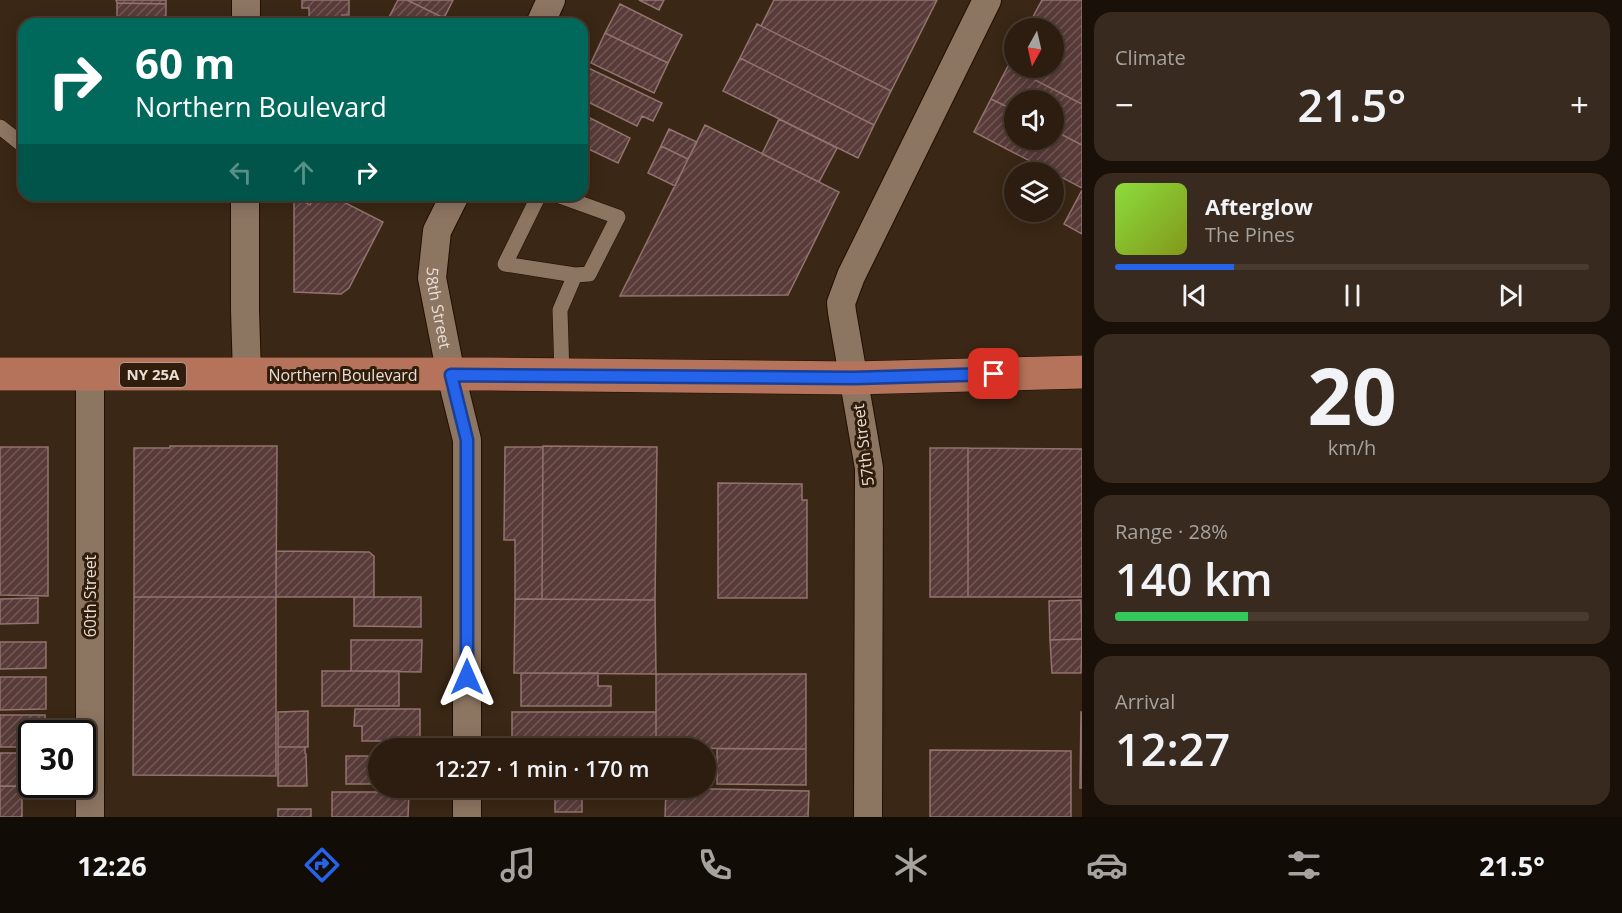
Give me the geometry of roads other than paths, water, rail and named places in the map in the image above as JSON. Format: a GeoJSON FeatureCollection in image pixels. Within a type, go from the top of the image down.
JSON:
{"type":"FeatureCollection","features":[{"type":"Feature","properties":{"kind":"main road","name":"Northern Boulevard"},"geometry":{"type":"LineString","coordinates":[[0,374],[854,378],[1082,372]]}},
{"type":"Feature","properties":{"kind":"street"},"geometry":{"type":"LineString","coordinates":[[246,0],[246,18]]}},
{"type":"Feature","properties":{"kind":"street"},"geometry":{"type":"LineString","coordinates":[[543,18],[551,0]]}},
{"type":"Feature","properties":{"kind":"street","name":"57th Street"},"geometry":{"type":"LineString","coordinates":[[868,817],[868,468],[841,303],[987,0]]}},
{"type":"Feature","properties":{"kind":"street"},"geometry":{"type":"LineString","coordinates":[[245,201],[247,375]]}},
{"type":"Feature","properties":{"kind":"street","name":"58th Street"},"geometry":{"type":"LineString","coordinates":[[452,201],[437,231],[432,278],[451,375],[467,440],[467,738]]}},
{"type":"Feature","properties":{"kind":"street","name":"60th Street"},"geometry":{"type":"LineString","coordinates":[[90,375],[90,817]]}},
{"type":"Feature","properties":{"kind":"street"},"geometry":{"type":"LineString","coordinates":[[466,798],[466,817]]}},
{"type":"Feature","properties":{"kind":"lane"},"geometry":{"type":"LineString","coordinates":[[0,127],[18,141]]}},
{"type":"Feature","properties":{"kind":"lane"},"geometry":{"type":"LineString","coordinates":[[536,201],[506,264],[575,275],[589,274],[618,217],[574,201]]}},
{"type":"Feature","properties":{"kind":"lane"},"geometry":{"type":"LineString","coordinates":[[562,375],[561,310],[575,275]]}}]}
